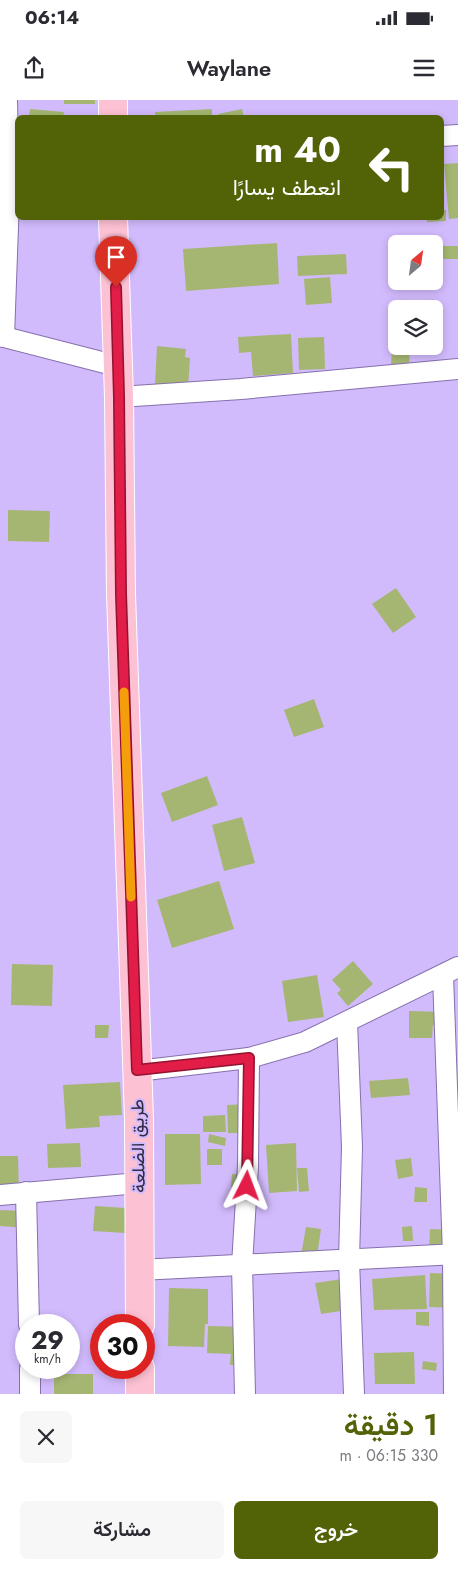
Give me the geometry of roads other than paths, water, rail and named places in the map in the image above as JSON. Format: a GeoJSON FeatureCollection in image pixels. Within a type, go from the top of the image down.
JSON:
{"type":"FeatureCollection","features":[{"type":"Feature","properties":{"kind":"main road"},"geometry":{"type":"LineString","coordinates":[[113,100],[113,115]]}},
{"type":"Feature","properties":{"kind":"main road","name":"طريق الضلعة"},"geometry":{"type":"LineString","coordinates":[[113,220],[119,397],[121,594],[137,1070],[140,1314]]}},
{"type":"Feature","properties":{"kind":"main road"},"geometry":{"type":"LineString","coordinates":[[140,1379],[140,1394]]}},
{"type":"Feature","properties":{"kind":"street"},"geometry":{"type":"LineString","coordinates":[[7,100],[9,199],[2,337],[117,366]]}},
{"type":"Feature","properties":{"kind":"street"},"geometry":{"type":"LineString","coordinates":[[444,136],[458,135]]}},
{"type":"Feature","properties":{"kind":"street"},"geometry":{"type":"LineString","coordinates":[[119,397],[241,389],[458,370]]}},
{"type":"Feature","properties":{"kind":"street"},"geometry":{"type":"LineString","coordinates":[[137,1070],[249,1058],[305,1042],[450,971],[456,1254],[454,1394]]}},
{"type":"Feature","properties":{"kind":"street"},"geometry":{"type":"LineString","coordinates":[[347,1022],[352,1147],[349,1260],[354,1394]]}},
{"type":"Feature","properties":{"kind":"street"},"geometry":{"type":"LineString","coordinates":[[245,1394],[242,1265],[248,1166],[249,1058]]}},
{"type":"Feature","properties":{"kind":"street"},"geometry":{"type":"LineString","coordinates":[[0,1195],[139,1182]]}},
{"type":"Feature","properties":{"kind":"street"},"geometry":{"type":"LineString","coordinates":[[26,1192],[29,1314]]}},
{"type":"Feature","properties":{"kind":"street"},"geometry":{"type":"LineString","coordinates":[[139,1270],[456,1254]]}},
{"type":"Feature","properties":{"kind":"street"},"geometry":{"type":"LineString","coordinates":[[30,1379],[30,1394]]}}]}
